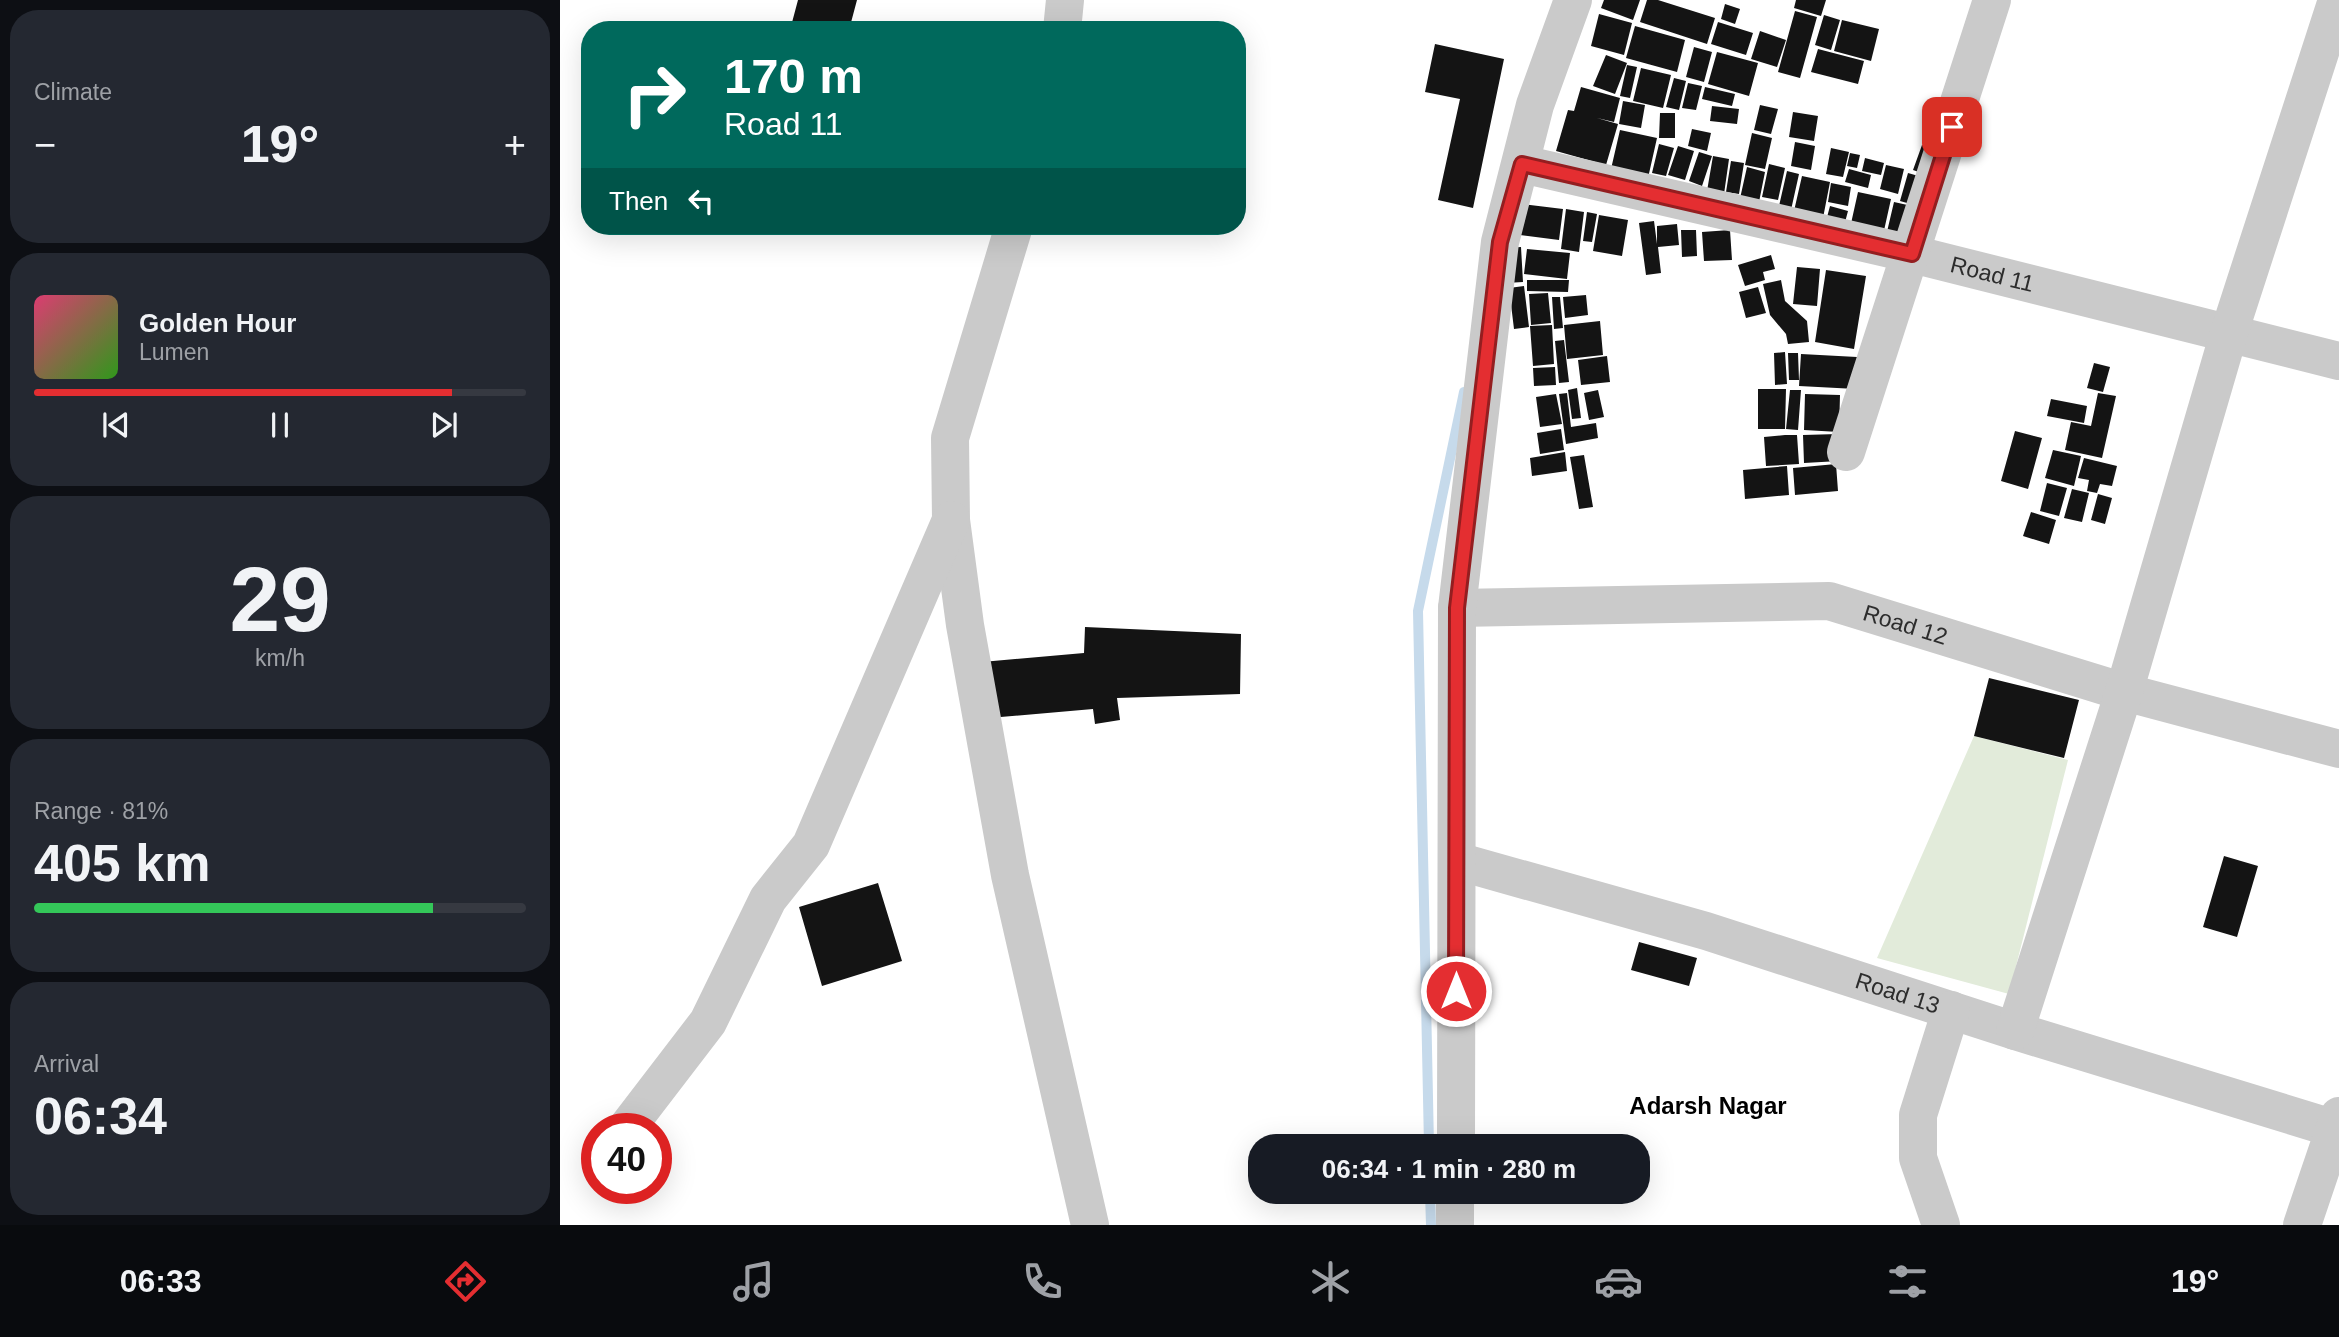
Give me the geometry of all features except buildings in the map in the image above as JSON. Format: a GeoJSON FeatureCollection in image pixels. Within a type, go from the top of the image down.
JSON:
{"type":"FeatureCollection","features":[{"type":"Feature","properties":{"kind":"street"},"geometry":{"type":"LineString","coordinates":[[1063,21],[1065,0]]}},
{"type":"Feature","properties":{"kind":"street"},"geometry":{"type":"LineString","coordinates":[[1456,1134],[1457,608],[1500,242],[1535,106],[1573,0]]}},
{"type":"Feature","properties":{"kind":"street"},"geometry":{"type":"LineString","coordinates":[[1846,452],[1993,0]]}},
{"type":"Feature","properties":{"kind":"street"},"geometry":{"type":"LineString","coordinates":[[2015,1031],[2124,692],[2229,333],[2337,0]]}},
{"type":"Feature","properties":{"kind":"street","name":"Road 11"},"geometry":{"type":"LineString","coordinates":[[1522,164],[1912,254],[2339,361]]}},
{"type":"Feature","properties":{"kind":"street"},"geometry":{"type":"LineString","coordinates":[[1011,235],[950,438],[951,520],[965,625],[1010,875],[1090,1225]]}},
{"type":"Feature","properties":{"kind":"street"},"geometry":{"type":"LineString","coordinates":[[638,1113],[708,1022],[768,898],[811,845],[819,830],[951,520]]}},
{"type":"Feature","properties":{"kind":"street","name":"Road 12"},"geometry":{"type":"LineString","coordinates":[[1457,608],[1829,601],[2124,692],[2339,749]]}},
{"type":"Feature","properties":{"kind":"street","name":"Road 13"},"geometry":{"type":"LineString","coordinates":[[1457,861],[1706,931],[2015,1031],[2338,1125]]}},
{"type":"Feature","properties":{"kind":"street"},"geometry":{"type":"LineString","coordinates":[[1941,1225],[1918,1158],[1918,1115],[1951,1010]]}},
{"type":"Feature","properties":{"kind":"street"},"geometry":{"type":"LineString","coordinates":[[2302,1225],[2338,1125]]}},
{"type":"Feature","properties":{"kind":"street"},"geometry":{"type":"LineString","coordinates":[[1455,1204],[1455,1225]]}},
{"type":"Feature","properties":{"kind":"green space"},"geometry":{"type":"Polygon","coordinates":[[[1974,736],[2068,760],[2009,994],[1877,958],[1974,736]]]}},
{"type":"Feature","properties":{"kind":"waterway"},"geometry":{"type":"LineString","coordinates":[[1429,1134],[1418,611],[1464,392]]}},
{"type":"Feature","properties":{"kind":"waterway"},"geometry":{"type":"LineString","coordinates":[[1430,1204],[1431,1225]]}},
{"type":"Feature","properties":{"kind":"district","name":"Adarsh Nagar"},"geometry":{"type":"Point","coordinates":[1708,1105]}},
{"type":"Feature","properties":{"kind":"route"},"geometry":{"type":"LineString","coordinates":[[1456,991],[1457,608],[1500,242],[1522,164],[1912,254],[1952,127]]}}]}
